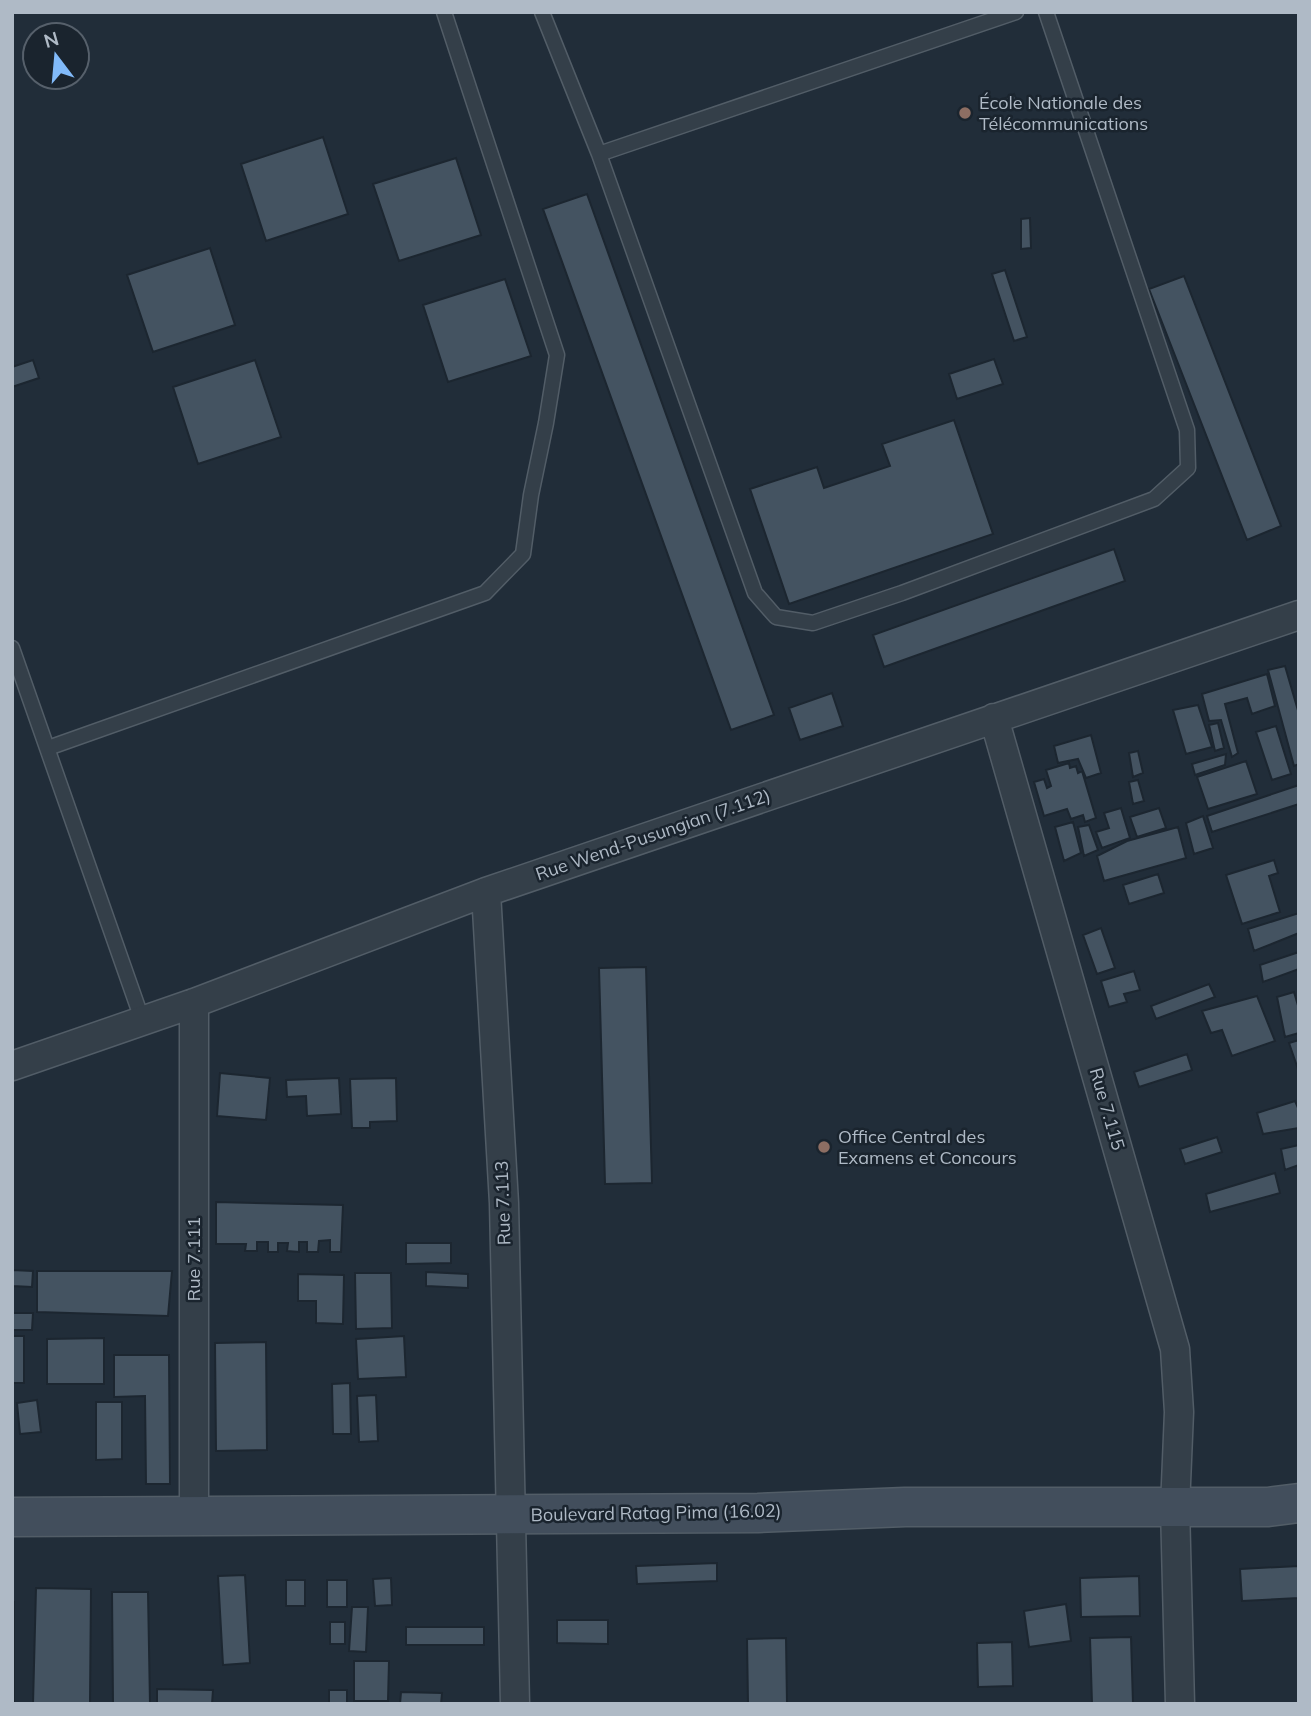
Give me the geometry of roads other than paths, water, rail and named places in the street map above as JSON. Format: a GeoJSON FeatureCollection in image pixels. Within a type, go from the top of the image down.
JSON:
{"type":"FeatureCollection","features":[{"type":"Feature","properties":{"kind":"street","name":"Rue Wend-Pusungian (7.112)"},"geometry":{"type":"LineString","coordinates":[[12,1066],[194,1003],[486,892],[1299,615]]}},
{"type":"Feature","properties":{"kind":"street","name":"Rue 7.115"},"geometry":{"type":"LineString","coordinates":[[994,718],[1175,1349],[1179,1412],[1175,1507],[1181,1704]]}},
{"type":"Feature","properties":{"kind":"street","name":"Rue 7.113"},"geometry":{"type":"LineString","coordinates":[[486,892],[504,1203],[515,1704]]}},
{"type":"Feature","properties":{"kind":"street","name":"Rue 7.111"},"geometry":{"type":"LineString","coordinates":[[194,1003],[194,1515]]}},
{"type":"Feature","properties":{"kind":"street","name":"Boulevard Ratag Pima (16.02)"},"geometry":{"type":"LineString","coordinates":[[12,1517],[758,1513],[905,1507],[1268,1507],[1299,1503]]}},
{"type":"Feature","properties":{"kind":"lane"},"geometry":{"type":"LineString","coordinates":[[48,748],[485,593],[523,554],[557,355],[444,12]]}},
{"type":"Feature","properties":{"kind":"lane"},"geometry":{"type":"LineString","coordinates":[[542,12],[599,155],[755,593],[776,617],[813,623],[902,593],[1154,499],[1188,468],[1187,430],[1046,12]]}},
{"type":"Feature","properties":{"kind":"lane"},"geometry":{"type":"LineString","coordinates":[[599,155],[1016,12]]}},
{"type":"Feature","properties":{"kind":"lane"},"geometry":{"type":"LineString","coordinates":[[12,648],[143,1021]]}},
{"type":"Feature","properties":{"kind":"place","name":"École Nationale des Télécommunications"},"geometry":{"type":"Point","coordinates":[965,113]}},
{"type":"Feature","properties":{"kind":"place","name":"Office Central des Examens et Concours"},"geometry":{"type":"Point","coordinates":[824,1147]}}]}
